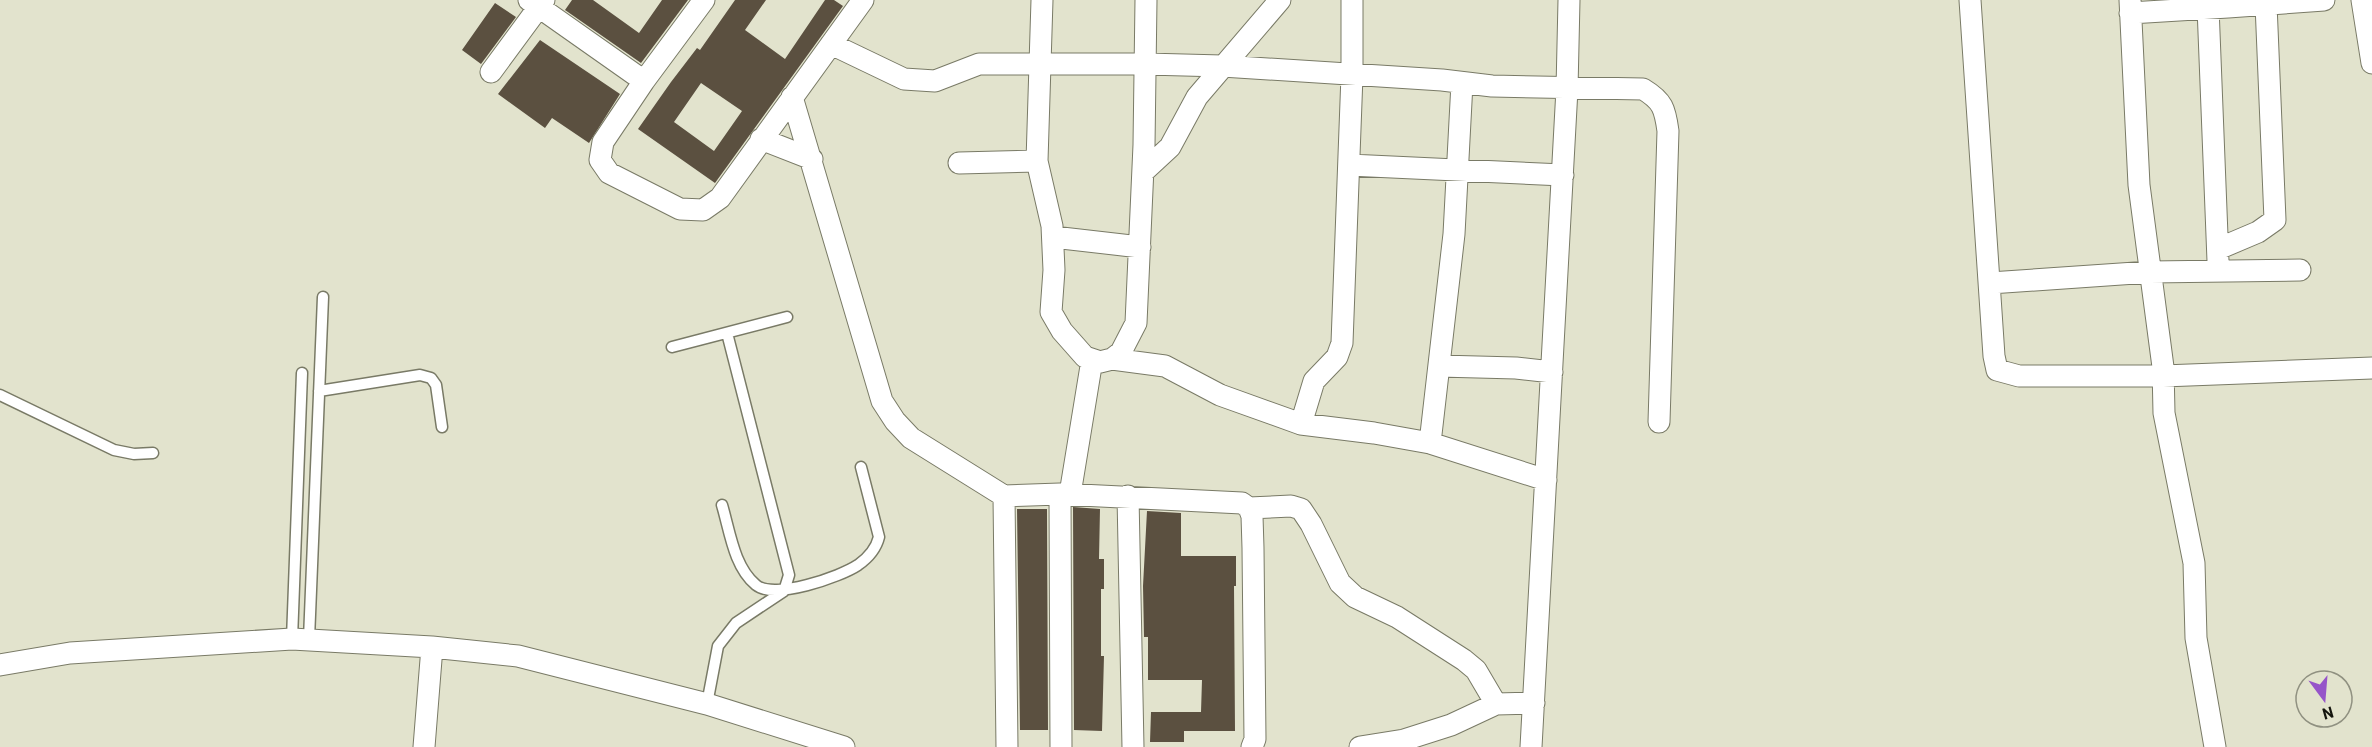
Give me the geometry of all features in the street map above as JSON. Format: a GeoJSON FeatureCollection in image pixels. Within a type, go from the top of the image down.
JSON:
{"type":"FeatureCollection","features":[{"type":"Feature","properties":{"kind":"street"},"geometry":{"type":"LineString","coordinates":[[704,0],[644,81],[603,142],[600,160],[609,173],[680,209],[703,210],[720,198],[864,0]]}},
{"type":"Feature","properties":{"kind":"street"},"geometry":{"type":"LineString","coordinates":[[1042,0],[1037,161],[1053,237],[1054,270],[1051,312],[1062,331],[1085,357],[1164,366],[1220,395],[1301,424],[1430,443],[1546,480]]}},
{"type":"Feature","properties":{"kind":"street"},"geometry":{"type":"LineString","coordinates":[[1102,360],[1120,352],[1136,323],[1143,172],[1146,0]]}},
{"type":"Feature","properties":{"kind":"street"},"geometry":{"type":"LineString","coordinates":[[1143,172],[1170,147],[1197,97],[1280,0]]}},
{"type":"Feature","properties":{"kind":"street"},"geometry":{"type":"LineString","coordinates":[[1301,424],[1314,381],[1337,357],[1342,343],[1352,75],[1352,0]]}},
{"type":"Feature","properties":{"kind":"street"},"geometry":{"type":"LineString","coordinates":[[1531,747],[1568,88],[1569,0]]}},
{"type":"Feature","properties":{"kind":"street"},"geometry":{"type":"LineString","coordinates":[[1970,0],[1994,356],[1997,370],[2019,376],[2163,376],[2372,368]]}},
{"type":"Feature","properties":{"kind":"street"},"geometry":{"type":"LineString","coordinates":[[2215,747],[2196,638],[2194,563],[2164,413],[2163,376],[2139,185],[2130,6],[2265,4],[2324,0]]}},
{"type":"Feature","properties":{"kind":"street"},"geometry":{"type":"LineString","coordinates":[[2362,0],[2370,35],[2372,63]]}},
{"type":"Feature","properties":{"kind":"street"},"geometry":{"type":"LineString","coordinates":[[491,72],[538,2],[644,81]]}},
{"type":"Feature","properties":{"kind":"street"},"geometry":{"type":"LineString","coordinates":[[2218,249],[2258,232],[2275,220],[2265,4]]}},
{"type":"Feature","properties":{"kind":"street"},"geometry":{"type":"LineString","coordinates":[[2219,271],[2221,5]]}},
{"type":"Feature","properties":{"kind":"street"},"geometry":{"type":"LineString","coordinates":[[831,44],[904,79],[935,81],[979,64],[1040,66],[1146,64],[1222,66],[1462,83],[1643,89],[1655,97],[1666,111],[1668,131],[1659,422]]}},
{"type":"Feature","properties":{"kind":"street"},"geometry":{"type":"LineString","coordinates":[[1430,443],[1454,234],[1462,83]]}},
{"type":"Feature","properties":{"kind":"street"},"geometry":{"type":"LineString","coordinates":[[792,97],[882,401],[895,421],[911,438],[1004,496],[1065,494],[1128,496],[1242,503],[1249,508],[1252,516],[1253,548],[1255,739],[1252,747]]}},
{"type":"Feature","properties":{"kind":"street"},"geometry":{"type":"LineString","coordinates":[[761,139],[812,159]]}},
{"type":"Feature","properties":{"kind":"street"},"geometry":{"type":"LineString","coordinates":[[959,163],[1037,161]]}},
{"type":"Feature","properties":{"kind":"street"},"geometry":{"type":"LineString","coordinates":[[1349,165],[1563,175]]}},
{"type":"Feature","properties":{"kind":"street"},"geometry":{"type":"LineString","coordinates":[[1053,237],[1140,247]]}},
{"type":"Feature","properties":{"kind":"street"},"geometry":{"type":"LineString","coordinates":[[1990,284],[2150,272],[2301,270]]}},
{"type":"Feature","properties":{"kind":"street"},"geometry":{"type":"LineString","coordinates":[[1061,747],[1065,494],[1102,360]]}},
{"type":"Feature","properties":{"kind":"street"},"geometry":{"type":"LineString","coordinates":[[1439,366],[1516,368],[1552,372]]}},
{"type":"Feature","properties":{"kind":"street"},"geometry":{"type":"LineString","coordinates":[[1004,496],[1007,747]]}},
{"type":"Feature","properties":{"kind":"street"},"geometry":{"type":"LineString","coordinates":[[1128,496],[1133,747]]}},
{"type":"Feature","properties":{"kind":"street"},"geometry":{"type":"LineString","coordinates":[[1249,508],[1291,506],[1301,509],[1311,524],[1340,583],[1354,597],[1397,617],[1464,660],[1476,670],[1497,704]]}},
{"type":"Feature","properties":{"kind":"street"},"geometry":{"type":"LineString","coordinates":[[0,665],[82,652],[300,639],[432,647],[518,656],[706,704],[844,747]]}},
{"type":"Feature","properties":{"kind":"street"},"geometry":{"type":"LineString","coordinates":[[424,747],[432,647]]}},
{"type":"Feature","properties":{"kind":"street"},"geometry":{"type":"LineString","coordinates":[[1360,747],[1404,741],[1451,725],[1497,704],[1534,703]]}},
{"type":"Feature","properties":{"kind":"lane"},"geometry":{"type":"LineString","coordinates":[[300,639],[319,391],[322,297]]}},
{"type":"Feature","properties":{"kind":"lane"},"geometry":{"type":"LineString","coordinates":[[672,347],[787,317]]}},
{"type":"Feature","properties":{"kind":"lane"},"geometry":{"type":"LineString","coordinates":[[727,333],[789,575],[784,591]]}},
{"type":"Feature","properties":{"kind":"lane"},"geometry":{"type":"LineString","coordinates":[[300,639],[302,373]]}},
{"type":"Feature","properties":{"kind":"lane"},"geometry":{"type":"LineString","coordinates":[[319,391],[420,375],[431,378],[436,385],[442,427]]}},
{"type":"Feature","properties":{"kind":"lane"},"geometry":{"type":"LineString","coordinates":[[0,395],[114,450],[134,454],[153,453]]}},
{"type":"Feature","properties":{"kind":"lane"},"geometry":{"type":"LineString","coordinates":[[706,704],[718,646],[736,623],[784,591],[821,581],[857,566],[877,548],[879,537],[861,467]]}},
{"type":"Feature","properties":{"kind":"lane"},"geometry":{"type":"LineString","coordinates":[[722,505],[742,571],[758,587],[784,591]]}},
{"type":"Feature","properties":{"kind":"building"},"geometry":{"type":"Polygon","coordinates":[[[572,0],[593,0],[639,33],[662,0],[688,0],[641,63],[565,10],[572,0]]]}},
{"type":"Feature","properties":{"kind":"building"},"geometry":{"type":"Polygon","coordinates":[[[735,0],[766,0],[745,30],[785,59],[825,0],[834,0],[843,6],[715,183],[638,129],[697,48],[700,50],[735,0]],[[701,83],[674,122],[714,151],[742,111],[701,83]]]}},
{"type":"Feature","properties":{"kind":"building"},"geometry":{"type":"Polygon","coordinates":[[[495,3],[516,17],[481,64],[462,50],[495,3]]]}},
{"type":"Feature","properties":{"kind":"building"},"geometry":{"type":"Polygon","coordinates":[[[540,40],[620,94],[589,143],[552,118],[545,128],[498,94],[540,40]]]}},
{"type":"Feature","properties":{"kind":"building"},"geometry":{"type":"Polygon","coordinates":[[[1073,507],[1100,509],[1099,559],[1104,559],[1104,589],[1101,589],[1101,656],[1104,656],[1102,731],[1074,730],[1073,507]]]}},
{"type":"Feature","properties":{"kind":"building"},"geometry":{"type":"Polygon","coordinates":[[[1017,509],[1047,509],[1048,730],[1020,730],[1017,509]]]}},
{"type":"Feature","properties":{"kind":"building"},"geometry":{"type":"Polygon","coordinates":[[[1147,511],[1181,513],[1181,556],[1236,556],[1236,586],[1234,586],[1235,731],[1184,731],[1184,742],[1150,742],[1151,712],[1201,712],[1202,680],[1148,680],[1148,637],[1144,637],[1143,586],[1147,511]]]}}]}
